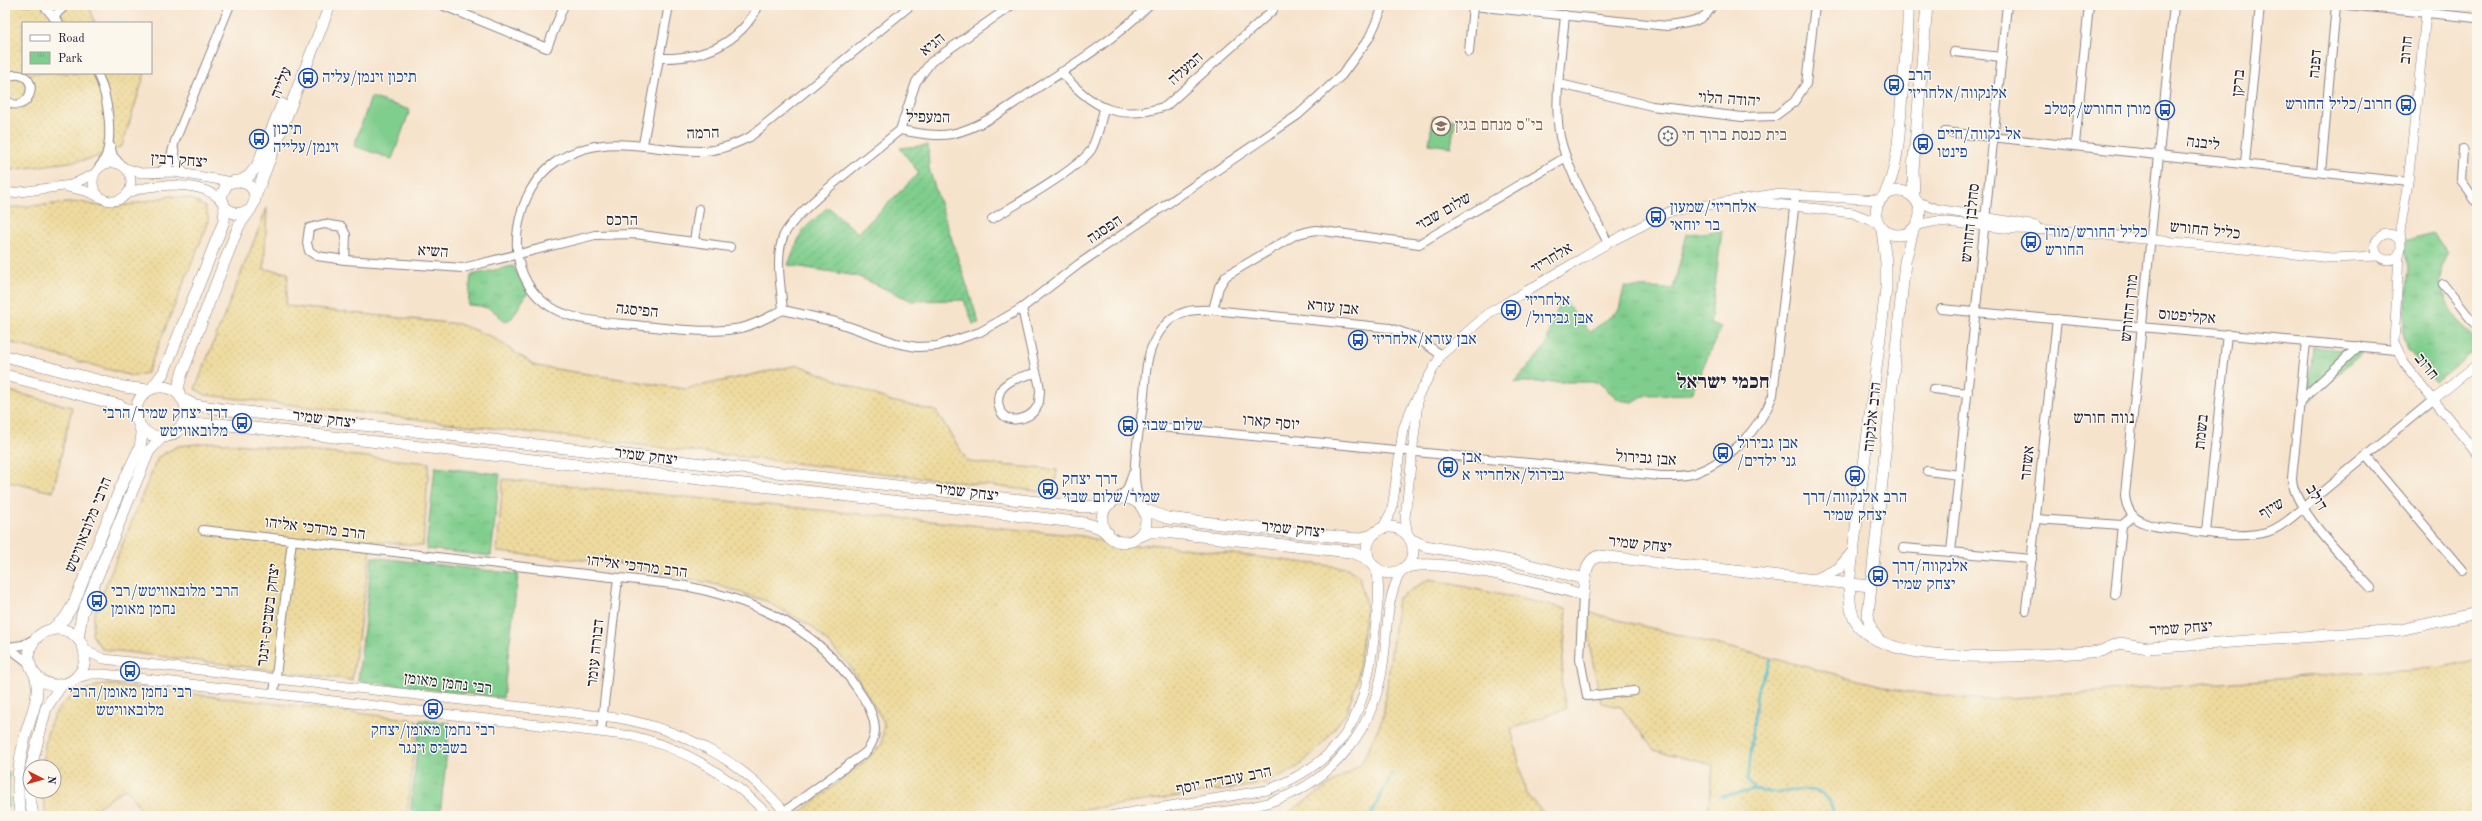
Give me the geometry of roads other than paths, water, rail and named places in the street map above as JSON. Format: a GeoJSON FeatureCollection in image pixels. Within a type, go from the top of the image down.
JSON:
{"type":"FeatureCollection","features":[{"type":"Feature","properties":{"kind":"main road","name":"עלייה"},"geometry":{"type":"LineString","coordinates":[[236,181],[250,176],[257,166],[322,5]]}},
{"type":"Feature","properties":{"kind":"main road","name":"עלייה"},"geometry":{"type":"LineString","coordinates":[[255,196],[330,5]]}},
{"type":"Feature","properties":{"kind":"main road"},"geometry":{"type":"LineString","coordinates":[[1908,5],[1897,154],[1891,181],[1876,214],[1880,226],[1889,234],[1898,236],[1915,228],[1921,212],[1916,200],[1913,170],[1927,5]]}},
{"type":"Feature","properties":{"kind":"main road"},"geometry":{"type":"LineString","coordinates":[[5,375],[119,405],[128,410],[138,422],[150,434],[162,437],[178,430],[185,414],[178,389],[181,376],[239,226],[253,205],[255,196],[251,187],[236,181],[224,188],[224,221],[164,372],[150,389],[140,398],[137,405],[138,422]]}},
{"type":"Feature","properties":{"kind":"main road"},"geometry":{"type":"LineString","coordinates":[[1882,198],[1899,191],[1916,200]]}},
{"type":"Feature","properties":{"kind":"main road"},"geometry":{"type":"LineString","coordinates":[[223,205],[236,214],[248,211]]}},
{"type":"Feature","properties":{"kind":"main road","name":"הרב אלנקוה"},"geometry":{"type":"LineString","coordinates":[[1849,584],[1886,289],[1886,263],[1880,226]]}},
{"type":"Feature","properties":{"kind":"main road","name":"הרב אלנקוה"},"geometry":{"type":"LineString","coordinates":[[1870,586],[1905,262],[1915,228]]}},
{"type":"Feature","properties":{"kind":"main road"},"geometry":{"type":"LineString","coordinates":[[5,356],[130,388],[167,388],[181,398]]}},
{"type":"Feature","properties":{"kind":"main road","name":"יצחק שמיר"},"geometry":{"type":"LineString","coordinates":[[181,398],[195,405],[214,408],[1076,506],[1101,506],[1114,501]]}},
{"type":"Feature","properties":{"kind":"main road","name":"הרבי מלובאוויטש"},"geometry":{"type":"LineString","coordinates":[[51,630],[65,618],[74,603],[120,489],[140,447],[142,435],[138,422]]}},
{"type":"Feature","properties":{"kind":"main road","name":"יצחק שמיר"},"geometry":{"type":"LineString","coordinates":[[178,430],[200,424],[220,424],[1084,523],[1095,526],[1108,533]]}},
{"type":"Feature","properties":{"kind":"main road","name":"הרבי מלובאוויטש"},"geometry":{"type":"LineString","coordinates":[[79,641],[82,614],[149,451],[162,437]]}},
{"type":"Feature","properties":{"kind":"main road"},"geometry":{"type":"LineString","coordinates":[[1130,499],[1142,508],[1145,526],[1138,536],[1122,541],[1108,533],[1103,518],[1114,501],[1130,499]]}},
{"type":"Feature","properties":{"kind":"main road","name":"יצחק שמיר"},"geometry":{"type":"LineString","coordinates":[[1142,508],[1167,518],[1357,539],[1378,532]]}},
{"type":"Feature","properties":{"kind":"main road"},"geometry":{"type":"LineString","coordinates":[[1396,528],[1409,537],[1425,546],[1518,562],[1585,579],[1583,595],[1518,579],[1433,564],[1415,565],[1388,573],[1373,565],[1368,548],[1378,532],[1396,528]]}},
{"type":"Feature","properties":{"kind":"main road","name":"יצחק שמיר"},"geometry":{"type":"LineString","coordinates":[[1138,536],[1150,532],[1163,532],[1351,552],[1364,557],[1373,565]]}},
{"type":"Feature","properties":{"kind":"main road"},"geometry":{"type":"LineString","coordinates":[[1403,569],[1413,553],[1409,537]]}},
{"type":"Feature","properties":{"kind":"main road"},"geometry":{"type":"LineString","coordinates":[[1814,580],[1838,569],[1852,552]]}},
{"type":"Feature","properties":{"kind":"main road","name":"יצחק שמיר"},"geometry":{"type":"LineString","coordinates":[[1585,579],[1589,563],[1595,557],[1600,556],[1814,580]]}},
{"type":"Feature","properties":{"kind":"main road"},"geometry":{"type":"LineString","coordinates":[[1814,580],[1870,586]]}},
{"type":"Feature","properties":{"kind":"main road","name":"יצחק שמיר"},"geometry":{"type":"LineString","coordinates":[[1849,584],[1850,609],[1856,622],[1874,640],[1889,646],[1917,652],[1959,656],[2090,652],[2101,651],[2120,643],[2148,648],[2400,630],[2477,613]]}},
{"type":"Feature","properties":{"kind":"main road","name":"יצחק שמיר"},"geometry":{"type":"LineString","coordinates":[[1870,586],[1868,615],[1871,629],[1877,638],[1889,646]]}},
{"type":"Feature","properties":{"kind":"main road"},"geometry":{"type":"LineString","coordinates":[[21,816],[18,794],[18,774],[22,751],[36,698],[35,675],[29,663],[30,650],[36,638],[51,630],[68,632],[79,641],[84,660],[82,668],[74,679],[62,684],[49,684],[35,675]]}},
{"type":"Feature","properties":{"kind":"main road"},"geometry":{"type":"LineString","coordinates":[[32,759],[46,708],[62,684]]}},
{"type":"Feature","properties":{"kind":"main road"},"geometry":{"type":"LineString","coordinates":[[30,799],[33,816]]}},
{"type":"Feature","properties":{"kind":"street"},"geometry":{"type":"LineString","coordinates":[[43,5],[59,22]]}},
{"type":"Feature","properties":{"kind":"street"},"geometry":{"type":"LineString","coordinates":[[54,17],[66,5]]}},
{"type":"Feature","properties":{"kind":"street"},"geometry":{"type":"LineString","coordinates":[[159,173],[169,164],[230,5]]}},
{"type":"Feature","properties":{"kind":"street"},"geometry":{"type":"LineString","coordinates":[[442,5],[547,48],[564,5]]}},
{"type":"Feature","properties":{"kind":"street"},"geometry":{"type":"LineString","coordinates":[[643,144],[661,58],[669,5]]}},
{"type":"Feature","properties":{"kind":"street"},"geometry":{"type":"LineString","coordinates":[[661,58],[684,58],[704,54],[743,29],[759,5]]}},
{"type":"Feature","properties":{"kind":"street","name":"הרמה"},"geometry":{"type":"LineString","coordinates":[[517,256],[516,239],[520,215],[527,194],[542,173],[557,161],[599,145],[643,144],[704,151],[728,147],[750,137],[911,5]]}},
{"type":"Feature","properties":{"kind":"street","name":"הגיא"},"geometry":{"type":"LineString","coordinates":[[900,130],[916,82],[931,62],[1012,5]]}},
{"type":"Feature","properties":{"kind":"street","name":"המעפיל"},"geometry":{"type":"LineString","coordinates":[[783,310],[779,253],[783,236],[793,220],[900,130],[925,135],[950,134],[983,123],[1128,26],[1149,5]]}},
{"type":"Feature","properties":{"kind":"street","name":"הפסגה"},"geometry":{"type":"LineString","coordinates":[[783,310],[836,322],[896,343],[917,347],[937,346],[974,335],[1022,308],[1079,264],[1298,115],[1342,76],[1368,38],[1384,5]]}},
{"type":"Feature","properties":{"kind":"street"},"geometry":{"type":"LineString","coordinates":[[1469,52],[1473,5],[1667,26],[1689,24],[1703,18],[1712,5]]}},
{"type":"Feature","properties":{"kind":"street","name":"יהודה הלוי"},"geometry":{"type":"LineString","coordinates":[[1560,84],[1652,106],[1742,117],[1775,116],[1794,102],[1806,84],[1815,5]]}},
{"type":"Feature","properties":{"kind":"street","name":"סחלבן החורש"},"geometry":{"type":"LineString","coordinates":[[1951,552],[2007,5]]}},
{"type":"Feature","properties":{"kind":"street"},"geometry":{"type":"LineString","coordinates":[[2074,144],[2089,5]]}},
{"type":"Feature","properties":{"kind":"street","name":"מורן החורש"},"geometry":{"type":"LineString","coordinates":[[2133,516],[2127,506],[2125,495],[2174,5]]}},
{"type":"Feature","properties":{"kind":"street","name":"ברקן"},"geometry":{"type":"LineString","coordinates":[[2245,163],[2260,5]]}},
{"type":"Feature","properties":{"kind":"street","name":"דפנה"},"geometry":{"type":"LineString","coordinates":[[2321,172],[2336,5]]}},
{"type":"Feature","properties":{"kind":"street"},"geometry":{"type":"LineString","coordinates":[[2347,5],[2427,9],[2477,18]]}},
{"type":"Feature","properties":{"kind":"street","name":"חרוב"},"geometry":{"type":"LineString","coordinates":[[2401,243],[2427,9]]}},
{"type":"Feature","properties":{"kind":"street","name":"המעלה"},"geometry":{"type":"LineString","coordinates":[[1061,72],[1077,90],[1104,108],[1129,114],[1146,113],[1166,106],[1273,10]]}},
{"type":"Feature","properties":{"kind":"street"},"geometry":{"type":"LineString","coordinates":[[1565,16],[1560,84],[1560,137],[1566,157],[1608,243]]}},
{"type":"Feature","properties":{"kind":"street"},"geometry":{"type":"LineString","coordinates":[[1954,52],[2002,57]]}},
{"type":"Feature","properties":{"kind":"street"},"geometry":{"type":"LineString","coordinates":[[62,186],[86,191],[113,202],[121,199],[128,193],[131,181],[114,156],[110,144],[104,91],[97,74]]}},
{"type":"Feature","properties":{"kind":"street"},"geometry":{"type":"LineString","coordinates":[[5,99],[10,103],[19,104],[27,100],[31,91],[29,82],[22,75],[6,78]]}},
{"type":"Feature","properties":{"kind":"street"},"geometry":{"type":"LineString","coordinates":[[992,219],[1079,163],[1090,150],[1095,139],[1104,108]]}},
{"type":"Feature","properties":{"kind":"street"},"geometry":{"type":"LineString","coordinates":[[1945,132],[1994,136]]}},
{"type":"Feature","properties":{"kind":"street","name":"ליבנה"},"geometry":{"type":"LineString","coordinates":[[1994,136],[2159,153],[2408,182]]}},
{"type":"Feature","properties":{"kind":"street"},"geometry":{"type":"LineString","coordinates":[[98,196],[93,186],[97,171],[108,157],[110,144]]}},
{"type":"Feature","properties":{"kind":"street"},"geometry":{"type":"LineString","coordinates":[[174,148],[178,163],[185,174]]}},
{"type":"Feature","properties":{"kind":"street"},"geometry":{"type":"LineString","coordinates":[[2463,149],[2461,180],[2477,203]]}},
{"type":"Feature","properties":{"kind":"street","name":"שלום שבזי"},"geometry":{"type":"LineString","coordinates":[[1213,310],[1219,287],[1226,276],[1295,236],[1316,230],[1419,244],[1566,157]]}},
{"type":"Feature","properties":{"kind":"street"},"geometry":{"type":"LineString","coordinates":[[5,194],[78,183],[107,163],[122,166]]}},
{"type":"Feature","properties":{"kind":"street","name":"יצחק רבין"},"geometry":{"type":"LineString","coordinates":[[122,166],[141,173],[185,174],[236,181]]}},
{"type":"Feature","properties":{"kind":"street","name":"יצחק רבין"},"geometry":{"type":"LineString","coordinates":[[128,193],[145,187],[173,185],[210,191],[223,205]]}},
{"type":"Feature","properties":{"kind":"street","name":"אלחריזי"},"geometry":{"type":"LineString","coordinates":[[1378,532],[1392,510],[1400,450],[1407,417],[1441,355],[1490,313],[1608,243],[1671,211],[1774,194],[1882,198]]}},
{"type":"Feature","properties":{"kind":"street","name":"אבן גבירול"},"geometry":{"type":"LineString","coordinates":[[1400,450],[1661,476],[1694,474],[1722,458],[1750,433],[1760,421],[1773,395],[1796,194]]}},
{"type":"Feature","properties":{"kind":"street","name":"אלחריזי"},"geometry":{"type":"LineString","coordinates":[[1732,200],[1795,205],[1853,213],[1880,226]]}},
{"type":"Feature","properties":{"kind":"street","name":"כליל החורש"},"geometry":{"type":"LineString","coordinates":[[1916,200],[1938,210],[2055,230]]}},
{"type":"Feature","properties":{"kind":"street"},"geometry":{"type":"LineString","coordinates":[[694,241],[699,209]]}},
{"type":"Feature","properties":{"kind":"street","name":"חרוב"},"geometry":{"type":"LineString","coordinates":[[2387,234],[2397,225],[2404,210]]}},
{"type":"Feature","properties":{"kind":"street","name":"כליל החורש"},"geometry":{"type":"LineString","coordinates":[[1915,228],[1937,222],[1985,227],[2055,230],[2332,258],[2378,256]]}},
{"type":"Feature","properties":{"kind":"street","name":"השיא"},"geometry":{"type":"LineString","coordinates":[[345,260],[346,235],[342,227],[324,224],[310,228],[308,243],[309,251],[317,256],[345,260],[463,268],[517,256]]}},
{"type":"Feature","properties":{"kind":"street","name":"הרכס"},"geometry":{"type":"LineString","coordinates":[[517,256],[595,235],[634,234],[730,247]]}},
{"type":"Feature","properties":{"kind":"street"},"geometry":{"type":"LineString","coordinates":[[2387,234],[2396,236],[2401,243],[2399,255],[2388,261],[2378,256],[2376,243],[2380,237],[2387,234]]}},
{"type":"Feature","properties":{"kind":"street","name":"כליל החורש"},"geometry":{"type":"LineString","coordinates":[[2352,257],[2369,250],[2376,243]]}},
{"type":"Feature","properties":{"kind":"street","name":"חרוב"},"geometry":{"type":"LineString","coordinates":[[2399,255],[2394,336],[2396,350],[2432,400],[2477,454]]}},
{"type":"Feature","properties":{"kind":"street","name":"הפיסגה"},"geometry":{"type":"LineString","coordinates":[[517,256],[523,276],[535,296],[552,309],[578,319],[695,331],[718,331],[743,328],[783,310]]}},
{"type":"Feature","properties":{"kind":"street","name":"חרוב"},"geometry":{"type":"LineString","coordinates":[[2388,261],[2395,270],[2398,282]]}},
{"type":"Feature","properties":{"kind":"street"},"geometry":{"type":"LineString","coordinates":[[2443,284],[2477,327]]}},
{"type":"Feature","properties":{"kind":"street"},"geometry":{"type":"LineString","coordinates":[[1022,308],[1040,390],[1038,406],[1030,415],[1021,419],[1011,419],[1003,415],[999,407],[998,394],[1005,383],[1036,373]]}},
{"type":"Feature","properties":{"kind":"street"},"geometry":{"type":"LineString","coordinates":[[1941,309],[1976,312]]}},
{"type":"Feature","properties":{"kind":"street"},"geometry":{"type":"LineString","coordinates":[[1142,508],[1135,484],[1148,359],[1153,343],[1164,326],[1177,314],[1195,310],[1213,310]]}},
{"type":"Feature","properties":{"kind":"street","name":"אבן עזרא"},"geometry":{"type":"LineString","coordinates":[[1213,310],[1390,328],[1416,337],[1441,355]]}},
{"type":"Feature","properties":{"kind":"street","name":"אקליפטוס"},"geometry":{"type":"LineString","coordinates":[[1976,312],[2396,350]]}},
{"type":"Feature","properties":{"kind":"street","name":"אשחר"},"geometry":{"type":"LineString","coordinates":[[2026,610],[2057,319]]}},
{"type":"Feature","properties":{"kind":"street","name":"בשמת"},"geometry":{"type":"LineString","coordinates":[[2206,532],[2227,334]]}},
{"type":"Feature","properties":{"kind":"street","name":"דולב"},"geometry":{"type":"LineString","coordinates":[[2306,342],[2292,478],[2294,490],[2302,508],[2370,588]]}},
{"type":"Feature","properties":{"kind":"street"},"geometry":{"type":"LineString","coordinates":[[2300,401],[2359,346]]}},
{"type":"Feature","properties":{"kind":"street","name":"שיזף"},"geometry":{"type":"LineString","coordinates":[[2133,516],[2148,526],[2206,532],[2256,534],[2269,531],[2302,508],[2477,364]]}},
{"type":"Feature","properties":{"kind":"street"},"geometry":{"type":"LineString","coordinates":[[1933,389],[1968,393]]}},
{"type":"Feature","properties":{"kind":"street","name":"אלחריזי"},"geometry":{"type":"LineString","coordinates":[[1409,537],[1405,518],[1411,451],[1420,394]]}},
{"type":"Feature","properties":{"kind":"street","name":"יוסף קארו"},"geometry":{"type":"LineString","coordinates":[[1140,425],[1400,450]]}},
{"type":"Feature","properties":{"kind":"street"},"geometry":{"type":"LineString","coordinates":[[1114,501],[1127,490],[1137,456]]}},
{"type":"Feature","properties":{"kind":"street"},"geometry":{"type":"LineString","coordinates":[[2366,456],[2462,570]]}},
{"type":"Feature","properties":{"kind":"street"},"geometry":{"type":"LineString","coordinates":[[1927,472],[1959,475]]}},
{"type":"Feature","properties":{"kind":"street"},"geometry":{"type":"LineString","coordinates":[[2115,595],[2122,526],[2133,516]]}},
{"type":"Feature","properties":{"kind":"street"},"geometry":{"type":"LineString","coordinates":[[2036,519],[2122,526]]}},
{"type":"Feature","properties":{"kind":"street","name":"הרב מרדכי אליהו"},"geometry":{"type":"LineString","coordinates":[[203,530],[618,578],[704,590],[728,596],[771,613],[815,642],[842,668],[856,686],[871,711],[875,722],[874,739],[870,748],[784,814]]}},
{"type":"Feature","properties":{"kind":"street","name":"יצחק בשביס-זינגר"},"geometry":{"type":"LineString","coordinates":[[274,694],[292,540]]}},
{"type":"Feature","properties":{"kind":"street"},"geometry":{"type":"LineString","coordinates":[[1903,548],[2032,559]]}},
{"type":"Feature","properties":{"kind":"street","name":"הרב עובדיה יוסף"},"geometry":{"type":"LineString","coordinates":[[1109,816],[1267,790],[1297,777],[1319,762],[1345,734],[1363,699],[1369,679],[1379,590],[1373,565]]}},
{"type":"Feature","properties":{"kind":"street","name":"הרב עובדיה יוסף"},"geometry":{"type":"LineString","coordinates":[[1190,816],[1248,807],[1290,794],[1327,772],[1342,757],[1366,723],[1375,703],[1382,674],[1390,596],[1403,569]]}},
{"type":"Feature","properties":{"kind":"street","name":"דבורה עומר"},"geometry":{"type":"LineString","coordinates":[[601,732],[618,578]]}},
{"type":"Feature","properties":{"kind":"street"},"geometry":{"type":"LineString","coordinates":[[1583,595],[1580,659],[1587,696],[1634,691]]}},
{"type":"Feature","properties":{"kind":"street"},"geometry":{"type":"LineString","coordinates":[[6,647],[23,645],[36,638]]}},
{"type":"Feature","properties":{"kind":"street","name":"רבי נחמן מאומן"},"geometry":{"type":"LineString","coordinates":[[79,641],[90,653],[104,659],[603,717],[655,726],[711,750],[748,775],[784,814]]}},
{"type":"Feature","properties":{"kind":"street"},"geometry":{"type":"LineString","coordinates":[[6,647],[29,663]]}},
{"type":"Feature","properties":{"kind":"street","name":"רבי נחמן מאומן"},"geometry":{"type":"LineString","coordinates":[[74,679],[91,674],[104,674],[601,732],[651,740],[686,754],[738,786],[768,816]]}},
{"type":"Feature","properties":{"kind":"waterway"},"geometry":{"type":"LineString","coordinates":[[1770,660],[1757,692],[1748,781],[1754,790],[1766,792],[1802,790],[1819,792],[1826,796],[1831,804],[1834,816]]}},
{"type":"Feature","properties":{"kind":"waterway"},"geometry":{"type":"LineString","coordinates":[[1370,816],[1392,774]]}},
{"type":"Feature","properties":{"kind":"waterway"},"geometry":{"type":"LineString","coordinates":[[1720,797],[1754,790]]}},
{"type":"Feature","properties":{"kind":"place","name":"תיכון זינמן/עליה"},"geometry":{"type":"Point","coordinates":[308,78]}},
{"type":"Feature","properties":{"kind":"place","name":"הרב אלנקווה/אלחריזי"},"geometry":{"type":"Point","coordinates":[1894,85]}},
{"type":"Feature","properties":{"kind":"place","name":"חרוב/כליל החורש"},"geometry":{"type":"Point","coordinates":[2406,105]}},
{"type":"Feature","properties":{"kind":"place","name":"מורן החורש/קטלב"},"geometry":{"type":"Point","coordinates":[2165,110]}},
{"type":"Feature","properties":{"kind":"place","name":"בי\"ס מנחם בגין"},"geometry":{"type":"Point","coordinates":[1441,126]}},
{"type":"Feature","properties":{"kind":"place","name":"בית כנסת ברוך חי"},"geometry":{"type":"Point","coordinates":[1668,136]}},
{"type":"Feature","properties":{"kind":"place","name":"תיכון זינמן/עלייה"},"geometry":{"type":"Point","coordinates":[259,139]}},
{"type":"Feature","properties":{"kind":"place","name":"אל נקווה/חיים פינטו"},"geometry":{"type":"Point","coordinates":[1923,144]}},
{"type":"Feature","properties":{"kind":"place","name":"אלחריזי/שמעון בר יוחאי"},"geometry":{"type":"Point","coordinates":[1656,217]}},
{"type":"Feature","properties":{"kind":"place","name":"כליל החורש/מורן החורש"},"geometry":{"type":"Point","coordinates":[2031,242]}},
{"type":"Feature","properties":{"kind":"place","name":"אלחריזי /אבן גבירול"},"geometry":{"type":"Point","coordinates":[1511,310]}},
{"type":"Feature","properties":{"kind":"place","name":"אבן עזרא/אלחריזי"},"geometry":{"type":"Point","coordinates":[1358,340]}},
{"type":"Feature","properties":{"kind":"place","name":"דרך יצחק שמיר/הרבי מלובאוויטש"},"geometry":{"type":"Point","coordinates":[242,423]}},
{"type":"Feature","properties":{"kind":"place","name":"שלום שבזי"},"geometry":{"type":"Point","coordinates":[1128,426]}},
{"type":"Feature","properties":{"kind":"place","name":"אבן גבירול /גני ילדים"},"geometry":{"type":"Point","coordinates":[1723,453]}},
{"type":"Feature","properties":{"kind":"place","name":"אבן גבירול/אלחריזי א"},"geometry":{"type":"Point","coordinates":[1448,467]}},
{"type":"Feature","properties":{"kind":"place","name":"הרב אלנקווה/דרך יצחק שמיר"},"geometry":{"type":"Point","coordinates":[1855,476]}},
{"type":"Feature","properties":{"kind":"place","name":"דרך יצחק שמיר/שלום שבזי"},"geometry":{"type":"Point","coordinates":[1048,489]}},
{"type":"Feature","properties":{"kind":"place","name":"אלנקווה/דרך יצחק שמיר"},"geometry":{"type":"Point","coordinates":[1878,576]}},
{"type":"Feature","properties":{"kind":"place","name":"הרבי מלובאוויטש/רבי נחמן מאומן"},"geometry":{"type":"Point","coordinates":[97,601]}},
{"type":"Feature","properties":{"kind":"place","name":"רבי נחמן מאומן/הרבי מלובאוויטש"},"geometry":{"type":"Point","coordinates":[130,671]}},
{"type":"Feature","properties":{"kind":"place","name":"רבי נחמן מאומן/יצחק בשביס זינגר"},"geometry":{"type":"Point","coordinates":[433,709]}},
{"type":"Feature","properties":{"kind":"district","name":"חכמי ישראל"},"geometry":{"type":"Point","coordinates":[1723,383]}},
{"type":"Feature","properties":{"kind":"district","name":"נווה חורש"},"geometry":{"type":"Point","coordinates":[2104,418]}}]}
